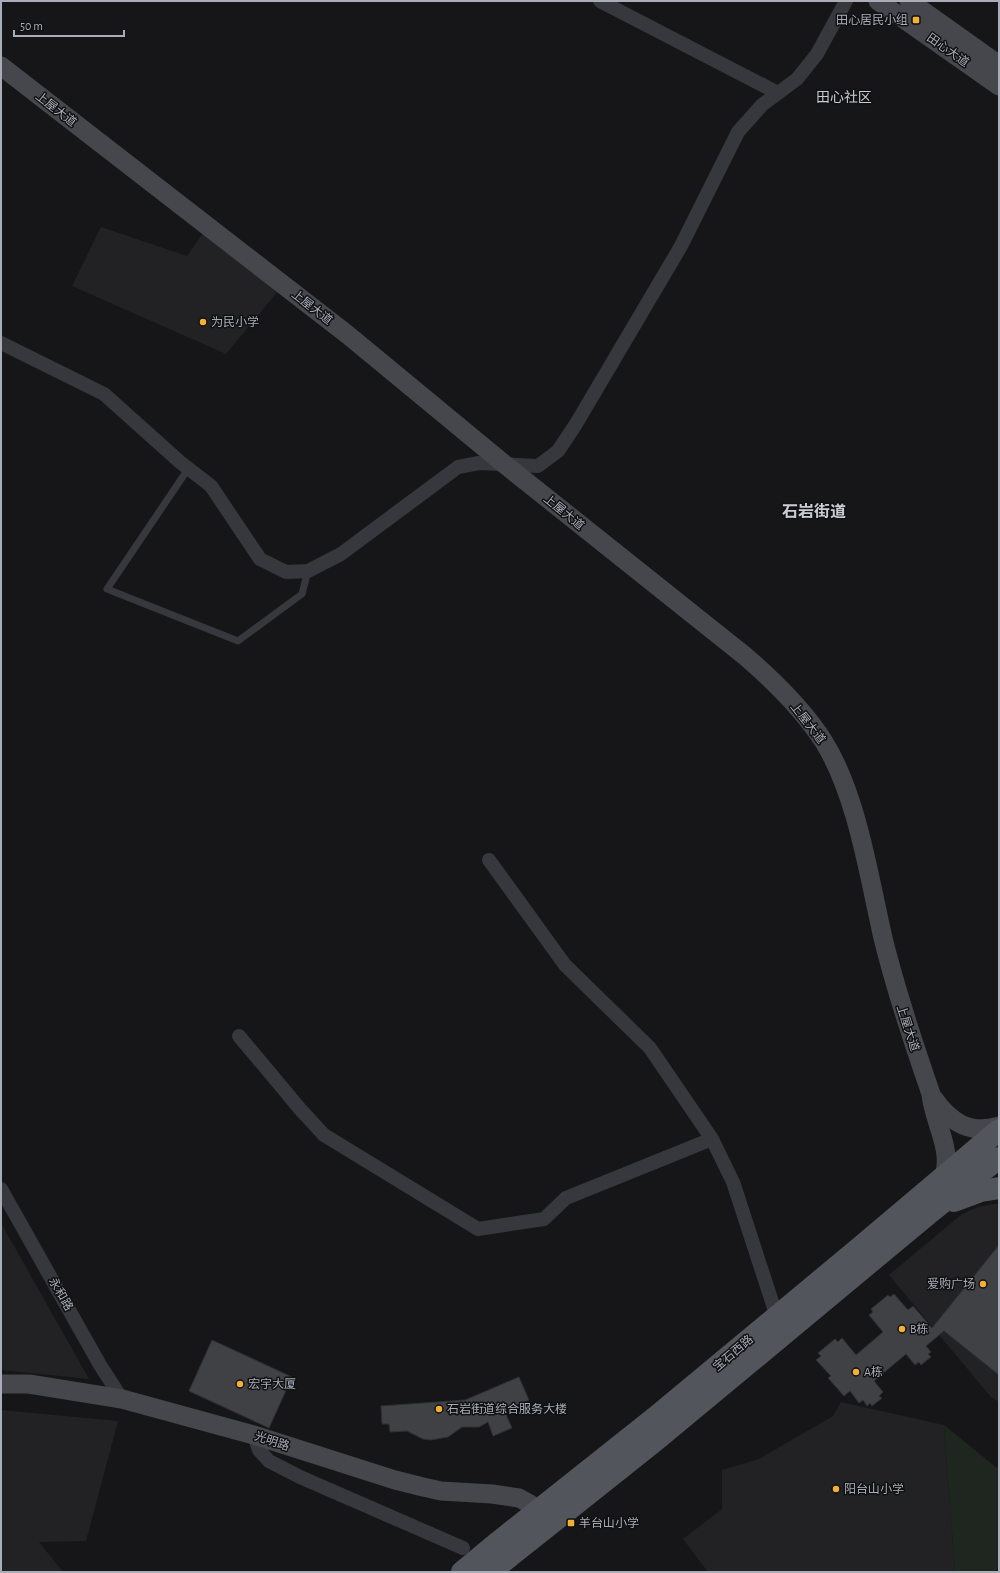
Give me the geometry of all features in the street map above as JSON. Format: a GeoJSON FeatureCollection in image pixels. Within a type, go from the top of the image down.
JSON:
{"type":"FeatureCollection","features":[{"type":"Feature","properties":{"kind":"main road","name":"宝石西路"},"geometry":{"type":"LineString","coordinates":[[490,1572],[503,1550],[537,1512],[777,1317],[999,1130]]}},
{"type":"Feature","properties":{"kind":"main road","name":"宝石西路"},"geometry":{"type":"LineString","coordinates":[[462,1572],[503,1550],[679,1422],[933,1210],[999,1158]]}},
{"type":"Feature","properties":{"kind":"main road"},"geometry":{"type":"LineString","coordinates":[[933,1210],[981,1191],[999,1188]]}},
{"type":"Feature","properties":{"kind":"street"},"geometry":{"type":"LineString","coordinates":[[600,1],[778,93]]}},
{"type":"Feature","properties":{"kind":"street"},"geometry":{"type":"LineString","coordinates":[[1,343],[104,394],[188,469],[211,486],[260,559],[286,572],[308,571],[341,554],[458,468],[480,463],[538,466],[558,452],[576,424],[680,246],[738,132],[762,105],[797,79],[817,54],[846,1]]}},
{"type":"Feature","properties":{"kind":"street","name":"田心大道"},"geometry":{"type":"LineString","coordinates":[[878,1],[999,86]]}},
{"type":"Feature","properties":{"kind":"street","name":"田心大道"},"geometry":{"type":"LineString","coordinates":[[909,1],[999,64]]}},
{"type":"Feature","properties":{"kind":"street","name":"上屋大道"},"geometry":{"type":"LineString","coordinates":[[1,66],[348,335],[503,463],[745,656],[774,682],[802,713],[824,742],[837,766],[854,816],[896,989],[931,1094],[933,1111],[941,1131],[947,1163],[944,1176]]}},
{"type":"Feature","properties":{"kind":"street"},"geometry":{"type":"LineString","coordinates":[[489,860],[565,965],[650,1048],[712,1139],[733,1182],[777,1317]]}},
{"type":"Feature","properties":{"kind":"street"},"geometry":{"type":"LineString","coordinates":[[239,1036],[300,1109],[324,1135],[478,1229],[544,1219],[566,1198],[712,1139]]}},
{"type":"Feature","properties":{"kind":"street","name":"上屋大道"},"geometry":{"type":"LineString","coordinates":[[931,1094],[947,1114],[958,1124],[982,1129],[999,1126]]}},
{"type":"Feature","properties":{"kind":"street","name":"永和路"},"geometry":{"type":"LineString","coordinates":[[1,1189],[96,1358],[122,1399]]}},
{"type":"Feature","properties":{"kind":"street","name":"光明路"},"geometry":{"type":"LineString","coordinates":[[1,1384],[29,1384],[122,1399],[254,1435],[395,1480],[423,1487],[441,1491],[492,1494],[519,1498],[530,1504],[537,1512]]}},
{"type":"Feature","properties":{"kind":"street"},"geometry":{"type":"LineString","coordinates":[[254,1435],[259,1450],[269,1461],[300,1477],[463,1548]]}},
{"type":"Feature","properties":{"kind":"lane"},"geometry":{"type":"LineString","coordinates":[[188,469],[107,590],[238,641],[302,594],[308,571]]}},
{"type":"Feature","properties":{"kind":"shaded area","name":"为民小学"},"geometry":{"type":"Polygon","coordinates":[[[101,227],[187,256],[204,232],[279,290],[226,354],[72,286],[101,227]]]}},
{"type":"Feature","properties":{"kind":"shaded area","name":"爱购广场"},"geometry":{"type":"Polygon","coordinates":[[[999,1204],[999,1402],[991,1397],[889,1275],[962,1214],[978,1207],[999,1204]]]}},
{"type":"Feature","properties":{"kind":"shaded area"},"geometry":{"type":"Polygon","coordinates":[[[1,1223],[89,1379],[1,1370],[1,1223]]]}},
{"type":"Feature","properties":{"kind":"shaded area","name":"阳台山小学"},"geometry":{"type":"Polygon","coordinates":[[[841,1402],[944,1425],[955,1572],[708,1572],[683,1539],[722,1509],[722,1470],[759,1459],[833,1416],[841,1402]]]}},
{"type":"Feature","properties":{"kind":"shaded area"},"geometry":{"type":"Polygon","coordinates":[[[1,1410],[118,1421],[86,1541],[39,1542],[63,1572],[1,1572],[1,1410]]]}},
{"type":"Feature","properties":{"kind":"shaded area"},"geometry":{"type":"Polygon","coordinates":[[[944,1425],[997,1468],[999,1463],[999,1568],[994,1572],[955,1572],[944,1425]]]}},
{"type":"Feature","properties":{"kind":"building"},"geometry":{"type":"Polygon","coordinates":[[[999,1245],[999,1375],[944,1331],[926,1346],[931,1352],[928,1354],[931,1357],[921,1365],[919,1362],[915,1365],[906,1354],[874,1381],[883,1392],[879,1396],[882,1398],[872,1406],[870,1403],[867,1406],[863,1400],[859,1403],[850,1391],[844,1396],[828,1378],[831,1376],[816,1360],[821,1356],[818,1353],[835,1339],[838,1342],[842,1338],[856,1355],[883,1332],[869,1315],[873,1312],[871,1309],[888,1295],[890,1297],[894,1294],[908,1310],[913,1306],[932,1328],[999,1245]]]}},
{"type":"Feature","properties":{"kind":"building","name":"宏宇大厦"},"geometry":{"type":"Polygon","coordinates":[[[212,1340],[292,1377],[269,1428],[189,1391],[212,1340]]]}},
{"type":"Feature","properties":{"kind":"building","name":"石岩街道综合服务大楼"},"geometry":{"type":"Polygon","coordinates":[[[519,1377],[529,1400],[504,1410],[512,1428],[493,1436],[488,1422],[479,1427],[462,1427],[448,1437],[431,1440],[423,1439],[407,1431],[390,1432],[389,1424],[382,1424],[381,1406],[465,1400],[519,1377]]]}},
{"type":"Feature","properties":{"kind":"place","name":"田心居民小组"},"geometry":{"type":"Point","coordinates":[916,20]}},
{"type":"Feature","properties":{"kind":"place","name":"为民小学"},"geometry":{"type":"Point","coordinates":[203,322]}},
{"type":"Feature","properties":{"kind":"place","name":"爱购广场"},"geometry":{"type":"Point","coordinates":[983,1284]}},
{"type":"Feature","properties":{"kind":"place","name":"B栋"},"geometry":{"type":"Point","coordinates":[902,1329]}},
{"type":"Feature","properties":{"kind":"place","name":"A栋"},"geometry":{"type":"Point","coordinates":[856,1372]}},
{"type":"Feature","properties":{"kind":"place","name":"宏宇大厦"},"geometry":{"type":"Point","coordinates":[240,1384]}},
{"type":"Feature","properties":{"kind":"place","name":"石岩街道综合服务大楼"},"geometry":{"type":"Point","coordinates":[439,1409]}},
{"type":"Feature","properties":{"kind":"place","name":"阳台山小学"},"geometry":{"type":"Point","coordinates":[836,1489]}},
{"type":"Feature","properties":{"kind":"place","name":"羊台山小学"},"geometry":{"type":"Point","coordinates":[571,1523]}},
{"type":"Feature","properties":{"kind":"district","name":"田心社区"},"geometry":{"type":"Point","coordinates":[844,97]}},
{"type":"Feature","properties":{"kind":"district","name":"石岩街道"},"geometry":{"type":"Point","coordinates":[814,511]}}]}
